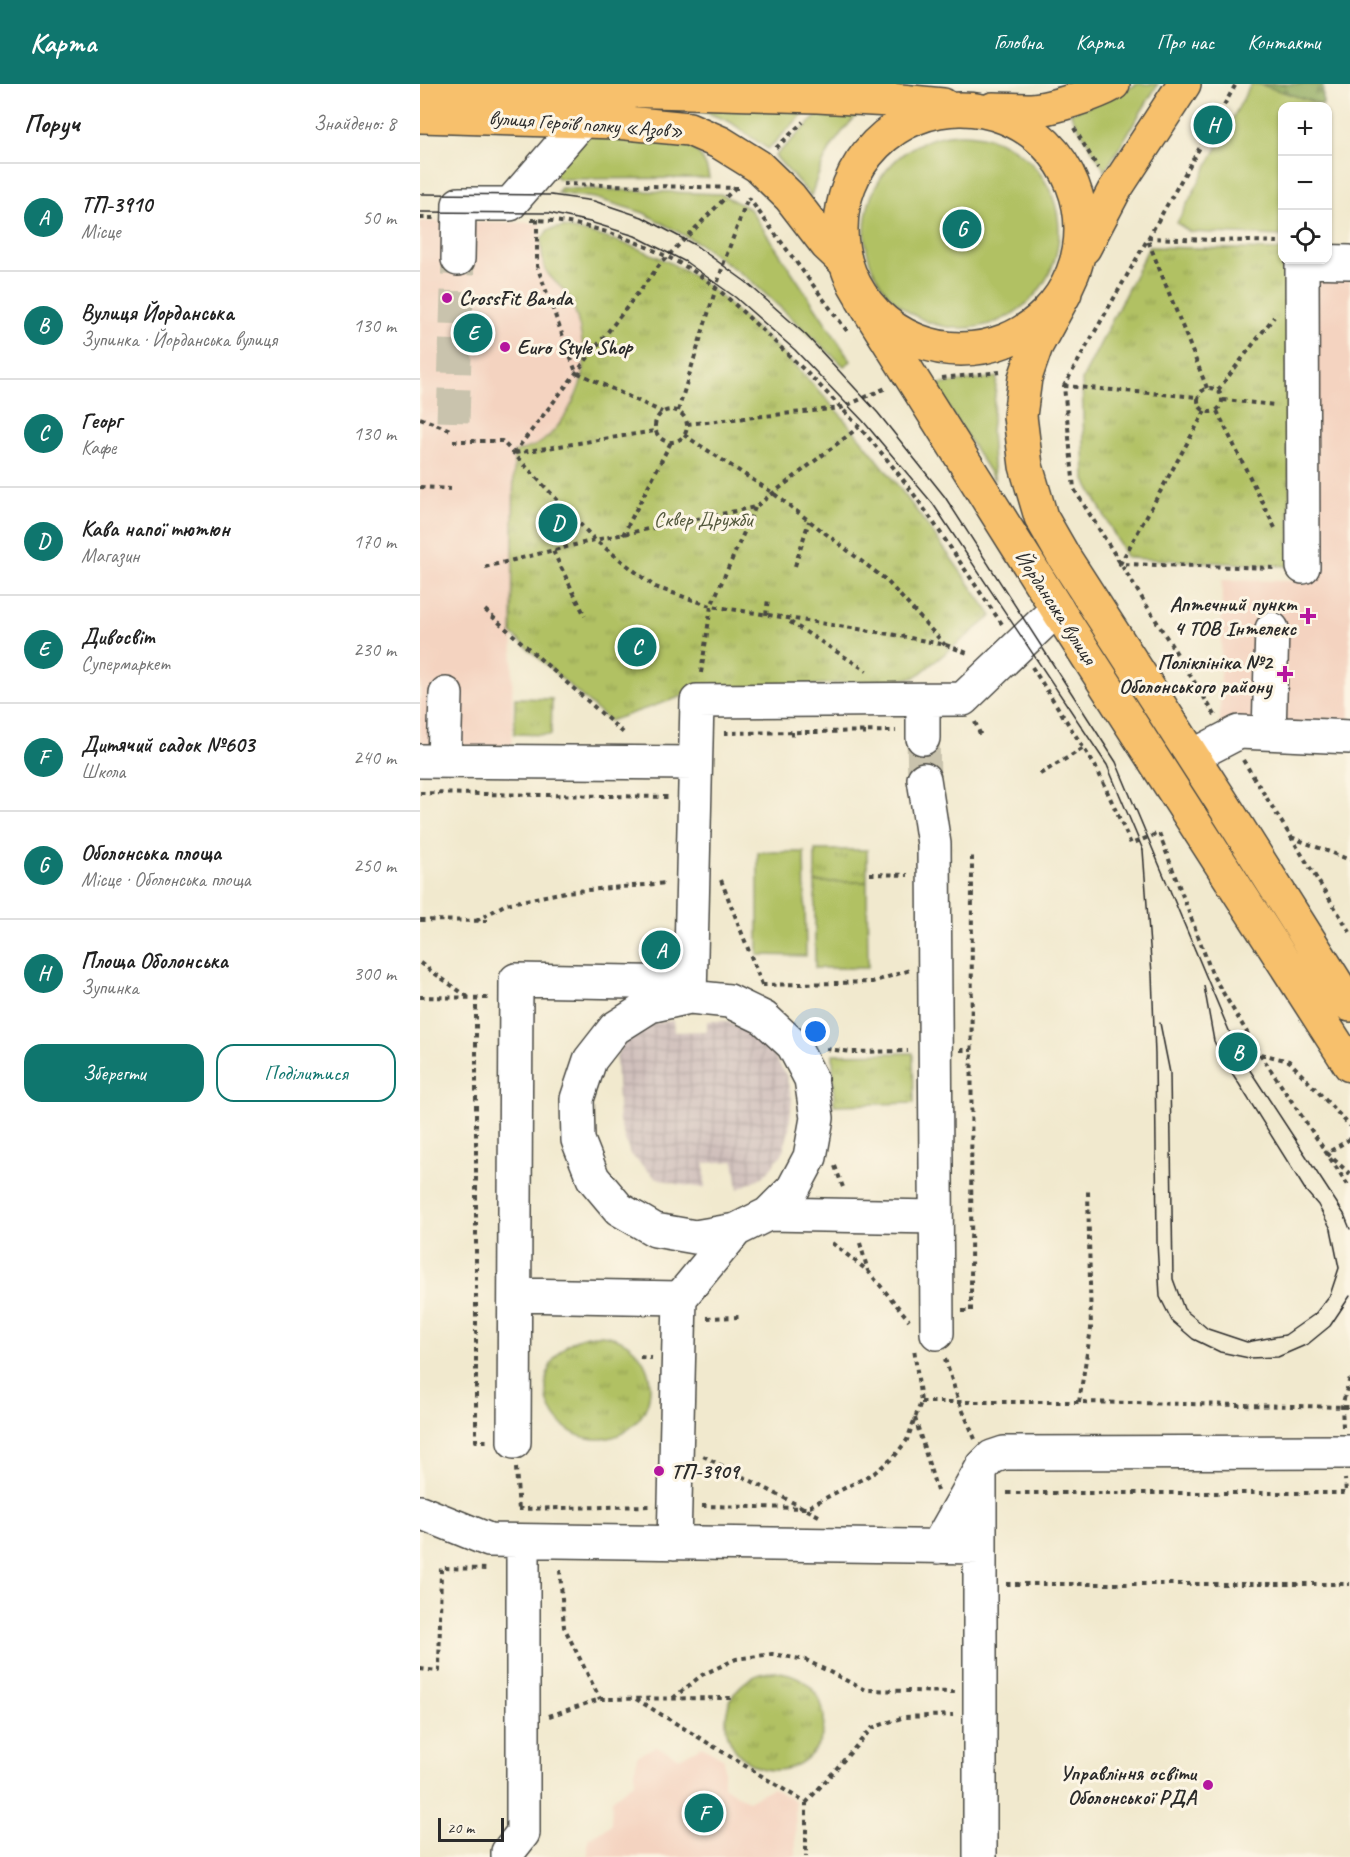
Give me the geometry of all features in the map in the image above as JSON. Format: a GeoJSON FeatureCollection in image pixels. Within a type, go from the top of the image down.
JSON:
{"type":"FeatureCollection","features":[{"type":"Feature","properties":{"kind":"main road","name":"вулиця Героїв полку «Азов»"},"geometry":{"type":"LineString","coordinates":[[420,84],[816,96],[890,92],[970,108],[1034,110],[1105,89],[1113,84]]}},
{"type":"Feature","properties":{"kind":"main road"},"geometry":{"type":"LineString","coordinates":[[1080,254],[1082,215],[1071,177],[1048,144],[1016,121],[970,108],[926,113],[892,129],[865,155],[847,188],[840,224],[844,261],[862,299],[890,327],[926,345],[965,350],[1004,342],[1038,322],[1065,293],[1080,254],[1114,191],[1184,84]]}},
{"type":"Feature","properties":{"kind":"main road","name":"вулиця Героїв полку «Азов»"},"geometry":{"type":"LineString","coordinates":[[420,116],[583,120],[689,129],[721,143],[758,166],[790,197],[827,245],[844,261]]}},
{"type":"Feature","properties":{"kind":"main road","name":"Йорданська вулиця"},"geometry":{"type":"LineString","coordinates":[[1065,293],[1035,346],[1025,378],[1020,417],[1026,466],[1041,517],[1064,557],[1350,1005]]}},
{"type":"Feature","properties":{"kind":"main road","name":"Йорданська вулиця"},"geometry":{"type":"LineString","coordinates":[[862,299],[1057,609],[1350,1065]]}},
{"type":"Feature","properties":{"kind":"lane"},"geometry":{"type":"LineString","coordinates":[[458,259],[459,204],[510,204],[583,120]]}},
{"type":"Feature","properties":{"kind":"lane"},"geometry":{"type":"LineString","coordinates":[[1294,568],[1302,261],[1350,262]]}},
{"type":"Feature","properties":{"kind":"lane"},"geometry":{"type":"LineString","coordinates":[[690,990],[697,701],[963,699],[1057,609]]}},
{"type":"Feature","properties":{"kind":"lane"},"geometry":{"type":"LineString","coordinates":[[1269,733],[1272,629]]}},
{"type":"Feature","properties":{"kind":"lane"},"geometry":{"type":"LineString","coordinates":[[446,694],[432,761],[695,763]]}},
{"type":"Feature","properties":{"kind":"lane"},"geometry":{"type":"LineString","coordinates":[[913,734],[923,700]]}},
{"type":"Feature","properties":{"kind":"lane"},"geometry":{"type":"LineString","coordinates":[[1193,756],[1239,732],[1350,737]]}},
{"type":"Feature","properties":{"kind":"lane"},"geometry":{"type":"LineString","coordinates":[[921,1333],[936,1217],[934,844],[924,779]]}},
{"type":"Feature","properties":{"kind":"lane"},"geometry":{"type":"LineString","coordinates":[[514,1442],[516,980],[690,990],[729,1001],[764,1018],[793,1045],[811,1079],[817,1118],[810,1157],[793,1189],[768,1214],[736,1230],[695,1237],[655,1230],[620,1209],[593,1178],[578,1140],[577,1099],[590,1060],[615,1028],[650,1006],[690,990]]}},
{"type":"Feature","properties":{"kind":"lane"},"geometry":{"type":"LineString","coordinates":[[768,1214],[936,1217]]}},
{"type":"Feature","properties":{"kind":"lane"},"geometry":{"type":"LineString","coordinates":[[674,1543],[680,1298],[736,1230]]}},
{"type":"Feature","properties":{"kind":"lane"},"geometry":{"type":"LineString","coordinates":[[515,1295],[680,1298]]}},
{"type":"Feature","properties":{"kind":"lane"},"geometry":{"type":"LineString","coordinates":[[980,1857],[980,1561],[992,1457],[1004,1454],[1350,1452]]}},
{"type":"Feature","properties":{"kind":"lane"},"geometry":{"type":"LineString","coordinates":[[943,1537],[990,1482]]}},
{"type":"Feature","properties":{"kind":"lane"},"geometry":{"type":"LineString","coordinates":[[426,1517],[489,1540],[523,1542],[674,1543],[943,1537],[980,1561]]}},
{"type":"Feature","properties":{"kind":"lane"},"geometry":{"type":"LineString","coordinates":[[508,1857],[508,1852],[523,1833],[523,1542]]}},
{"type":"Feature","properties":{"kind":"path"},"geometry":{"type":"LineString","coordinates":[[1236,84],[1064,386],[1074,489],[1350,932]]}},
{"type":"Feature","properties":{"kind":"path"},"geometry":{"type":"LineString","coordinates":[[772,153],[808,117]]}},
{"type":"Feature","properties":{"kind":"path"},"geometry":{"type":"LineString","coordinates":[[1072,125],[1102,176]]}},
{"type":"Feature","properties":{"kind":"path"},"geometry":{"type":"LineString","coordinates":[[557,184],[737,187],[748,197],[854,340]]}},
{"type":"Feature","properties":{"kind":"path"},"geometry":{"type":"LineString","coordinates":[[514,453],[666,257],[737,187]]}},
{"type":"Feature","properties":{"kind":"path"},"geometry":{"type":"LineString","coordinates":[[678,411],[716,288],[748,197]]}},
{"type":"Feature","properties":{"kind":"path"},"geometry":{"type":"LineString","coordinates":[[662,412],[576,372],[537,266],[536,220],[563,221],[620,237],[690,270],[716,288],[798,362],[859,427],[910,489],[1041,680],[1097,769],[1131,844],[1159,833],[1213,976],[1260,1054],[1350,1188]]}},
{"type":"Feature","properties":{"kind":"path"},"geometry":{"type":"LineString","coordinates":[[1147,238],[1278,242]]}},
{"type":"Feature","properties":{"kind":"path"},"geometry":{"type":"LineString","coordinates":[[1147,238],[1207,388]]}},
{"type":"Feature","properties":{"kind":"path"},"geometry":{"type":"LineString","coordinates":[[1218,390],[1275,315]]}},
{"type":"Feature","properties":{"kind":"path"},"geometry":{"type":"LineString","coordinates":[[941,378],[1000,372]]}},
{"type":"Feature","properties":{"kind":"path"},"geometry":{"type":"LineString","coordinates":[[687,424],[841,408],[889,387],[882,378]]}},
{"type":"Feature","properties":{"kind":"path"},"geometry":{"type":"LineString","coordinates":[[1064,386],[1198,397],[1207,388]]}},
{"type":"Feature","properties":{"kind":"path"},"geometry":{"type":"LineString","coordinates":[[1207,388],[1218,390]]}},
{"type":"Feature","properties":{"kind":"path"},"geometry":{"type":"LineString","coordinates":[[1218,390],[1223,400]]}},
{"type":"Feature","properties":{"kind":"path"},"geometry":{"type":"LineString","coordinates":[[1198,397],[1199,405],[1205,411],[1217,411]]}},
{"type":"Feature","properties":{"kind":"path"},"geometry":{"type":"LineString","coordinates":[[1223,400],[1286,406]]}},
{"type":"Feature","properties":{"kind":"path"},"geometry":{"type":"LineString","coordinates":[[1217,411],[1223,400]]}},
{"type":"Feature","properties":{"kind":"path"},"geometry":{"type":"LineString","coordinates":[[678,411],[683,414],[687,424],[681,439],[671,442],[661,439],[655,430],[656,420],[662,412],[678,411]]}},
{"type":"Feature","properties":{"kind":"path"},"geometry":{"type":"LineString","coordinates":[[1120,564],[1205,411]]}},
{"type":"Feature","properties":{"kind":"path"},"geometry":{"type":"LineString","coordinates":[[1217,411],[1280,537]]}},
{"type":"Feature","properties":{"kind":"path"},"geometry":{"type":"LineString","coordinates":[[420,418],[453,431]]}},
{"type":"Feature","properties":{"kind":"path"},"geometry":{"type":"LineString","coordinates":[[485,567],[595,540],[755,507],[859,427]]}},
{"type":"Feature","properties":{"kind":"path"},"geometry":{"type":"LineString","coordinates":[[514,453],[655,430]]}},
{"type":"Feature","properties":{"kind":"path"},"geometry":{"type":"LineString","coordinates":[[453,441],[502,441],[595,540],[655,587],[711,606],[946,645],[886,580],[773,493],[684,435]]}},
{"type":"Feature","properties":{"kind":"path"},"geometry":{"type":"LineString","coordinates":[[623,535],[671,442]]}},
{"type":"Feature","properties":{"kind":"path"},"geometry":{"type":"LineString","coordinates":[[420,487],[451,489]]}},
{"type":"Feature","properties":{"kind":"path"},"geometry":{"type":"LineString","coordinates":[[697,701],[711,606],[755,507]]}},
{"type":"Feature","properties":{"kind":"path"},"geometry":{"type":"LineString","coordinates":[[795,566],[809,521]]}},
{"type":"Feature","properties":{"kind":"path"},"geometry":{"type":"LineString","coordinates":[[553,551],[585,615]]}},
{"type":"Feature","properties":{"kind":"path"},"geometry":{"type":"LineString","coordinates":[[1120,564],[1294,568]]}},
{"type":"Feature","properties":{"kind":"path"},"geometry":{"type":"LineString","coordinates":[[766,615],[768,599]]}},
{"type":"Feature","properties":{"kind":"path"},"geometry":{"type":"LineString","coordinates":[[485,610],[630,740]]}},
{"type":"Feature","properties":{"kind":"path"},"geometry":{"type":"LineString","coordinates":[[787,620],[874,676]]}},
{"type":"Feature","properties":{"kind":"path"},"geometry":{"type":"LineString","coordinates":[[721,733],[864,731],[913,734]]}},
{"type":"Feature","properties":{"kind":"path"},"geometry":{"type":"LineString","coordinates":[[864,731],[864,738]]}},
{"type":"Feature","properties":{"kind":"path"},"geometry":{"type":"LineString","coordinates":[[792,732],[792,740]]}},
{"type":"Feature","properties":{"kind":"path"},"geometry":{"type":"LineString","coordinates":[[1040,774],[1084,748]]}},
{"type":"Feature","properties":{"kind":"path"},"geometry":{"type":"LineString","coordinates":[[420,793],[694,797]]}},
{"type":"Feature","properties":{"kind":"path"},"geometry":{"type":"LineString","coordinates":[[1291,837],[1350,860]]}},
{"type":"Feature","properties":{"kind":"path"},"geometry":{"type":"LineString","coordinates":[[971,1311],[972,856]]}},
{"type":"Feature","properties":{"kind":"path"},"geometry":{"type":"LineString","coordinates":[[718,872],[767,995]]}},
{"type":"Feature","properties":{"kind":"path"},"geometry":{"type":"LineString","coordinates":[[476,921],[506,904],[565,891],[674,883]]}},
{"type":"Feature","properties":{"kind":"path"},"geometry":{"type":"LineString","coordinates":[[420,920],[487,921]]}},
{"type":"Feature","properties":{"kind":"path"},"geometry":{"type":"LineString","coordinates":[[420,963],[468,997]]}},
{"type":"Feature","properties":{"kind":"path"},"geometry":{"type":"LineString","coordinates":[[762,985],[872,982],[934,963]]}},
{"type":"Feature","properties":{"kind":"path"},"geometry":{"type":"LineString","coordinates":[[420,997],[516,999]]}},
{"type":"Feature","properties":{"kind":"path"},"geometry":{"type":"LineString","coordinates":[[477,997],[476,1441],[514,1442],[519,1509]]}},
{"type":"Feature","properties":{"kind":"path"},"geometry":{"type":"LineString","coordinates":[[793,1045],[852,1052],[972,1050]]}},
{"type":"Feature","properties":{"kind":"path"},"geometry":{"type":"LineString","coordinates":[[1260,1054],[1289,1061],[1350,1126]]}},
{"type":"Feature","properties":{"kind":"path"},"geometry":{"type":"LineString","coordinates":[[1327,1153],[1350,1138]]}},
{"type":"Feature","properties":{"kind":"path"},"geometry":{"type":"LineString","coordinates":[[1327,1153],[1350,1174]]}},
{"type":"Feature","properties":{"kind":"path"},"geometry":{"type":"LineString","coordinates":[[1079,1402],[1091,1329],[1088,1191]]}},
{"type":"Feature","properties":{"kind":"path"},"geometry":{"type":"LineString","coordinates":[[868,1271],[921,1333],[959,1402]]}},
{"type":"Feature","properties":{"kind":"path"},"geometry":{"type":"LineString","coordinates":[[806,1508],[874,1473],[894,1457],[907,1440],[921,1402],[921,1333]]}},
{"type":"Feature","properties":{"kind":"path"},"geometry":{"type":"LineString","coordinates":[[921,1402],[1079,1402],[1350,1407]]}},
{"type":"Feature","properties":{"kind":"path"},"geometry":{"type":"LineString","coordinates":[[915,1417],[943,1537]]}},
{"type":"Feature","properties":{"kind":"path"},"geometry":{"type":"LineString","coordinates":[[677,1442],[824,1519]]}},
{"type":"Feature","properties":{"kind":"path"},"geometry":{"type":"LineString","coordinates":[[990,1482],[1346,1493]]}},
{"type":"Feature","properties":{"kind":"path"},"geometry":{"type":"LineString","coordinates":[[980,1561],[999,1584],[1350,1584]]}},
{"type":"Feature","properties":{"kind":"path"},"geometry":{"type":"LineString","coordinates":[[420,1668],[440,1671],[441,1568],[490,1569]]}},
{"type":"Feature","properties":{"kind":"path"},"geometry":{"type":"LineString","coordinates":[[560,1570],[564,1627],[600,1699]]}},
{"type":"Feature","properties":{"kind":"path"},"geometry":{"type":"LineString","coordinates":[[673,1698],[702,1675],[736,1659],[772,1654],[806,1660],[865,1690],[955,1692]]}},
{"type":"Feature","properties":{"kind":"path"},"geometry":{"type":"LineString","coordinates":[[523,1724],[600,1699],[732,1698]]}},
{"type":"Feature","properties":{"kind":"path"},"geometry":{"type":"LineString","coordinates":[[636,1699],[806,1803]]}},
{"type":"Feature","properties":{"kind":"path"},"geometry":{"type":"LineString","coordinates":[[806,1857],[806,1803],[872,1728],[904,1717],[955,1715]]}},
{"type":"Feature","properties":{"kind":"shaded area"},"geometry":{"type":"Polygon","coordinates":[[[420,221],[540,223],[547,274],[561,286],[571,300],[582,337],[583,373],[571,405],[558,427],[542,442],[514,453],[512,746],[420,747],[420,221]]]}},
{"type":"Feature","properties":{"kind":"shaded area"},"geometry":{"type":"Polygon","coordinates":[[[1294,275],[1350,275],[1350,726],[1220,727],[1222,580],[1292,581],[1294,275]]]}},
{"type":"Feature","properties":{"kind":"shaded area"},"geometry":{"type":"Polygon","coordinates":[[[673,1020],[674,1032],[707,1031],[707,1021],[727,1021],[747,1030],[770,1049],[786,1075],[792,1099],[789,1131],[782,1154],[764,1176],[738,1189],[734,1161],[705,1163],[705,1188],[676,1184],[655,1177],[630,1154],[619,1121],[616,1057],[623,1039],[642,1025],[673,1020]]]}},
{"type":"Feature","properties":{"kind":"shaded area"},"geometry":{"type":"Polygon","coordinates":[[[656,1746],[679,1758],[702,1746],[724,1759],[724,1787],[748,1801],[772,1788],[795,1801],[796,1857],[588,1857],[588,1839],[611,1825],[612,1799],[634,1782],[637,1756],[656,1746]]]}},
{"type":"Feature","properties":{"kind":"green space"},"geometry":{"type":"Polygon","coordinates":[[[1137,84],[1158,84],[1105,171],[1070,113],[1115,96],[1137,84]]]}},
{"type":"Feature","properties":{"kind":"green space"},"geometry":{"type":"Polygon","coordinates":[[[1251,84],[1259,84],[1314,102],[1278,102],[1278,236],[1190,232],[1177,223],[1251,84]]]}},
{"type":"Feature","properties":{"kind":"green space"},"geometry":{"type":"Polygon","coordinates":[[[1259,84],[1323,84],[1323,102],[1314,102],[1259,84]]]}},
{"type":"Feature","properties":{"kind":"green space"},"geometry":{"type":"Polygon","coordinates":[[[681,102],[809,108],[768,149],[730,122],[681,102]]]}},
{"type":"Feature","properties":{"kind":"green space"},"geometry":{"type":"Polygon","coordinates":[[[823,110],[860,112],[830,150],[811,196],[775,156],[823,110]]]}},
{"type":"Feature","properties":{"kind":"green space"},"geometry":{"type":"Polygon","coordinates":[[[590,132],[657,138],[687,144],[702,159],[709,178],[558,179],[553,172],[590,132]]]}},
{"type":"Feature","properties":{"kind":"green space"},"geometry":{"type":"Polygon","coordinates":[[[972,134],[1008,145],[1031,162],[1043,177],[1052,194],[1058,212],[1058,250],[1052,268],[1043,285],[1031,300],[1016,312],[999,321],[981,327],[952,328],[916,317],[887,293],[876,277],[866,250],[865,221],[876,185],[900,156],[916,145],[943,135],[972,134]]]}},
{"type":"Feature","properties":{"kind":"green space"},"geometry":{"type":"Polygon","coordinates":[[[561,188],[721,194],[750,209],[851,361],[844,366],[750,280],[698,243],[644,213],[595,198],[557,193],[561,188]]]}},
{"type":"Feature","properties":{"kind":"green space","name":"Сквер Дружби"},"geometry":{"type":"Polygon","coordinates":[[[563,227],[600,236],[655,255],[705,284],[746,320],[815,387],[878,460],[992,616],[914,678],[692,693],[609,721],[512,634],[514,453],[540,443],[550,435],[573,402],[583,375],[582,339],[572,303],[565,291],[547,272],[543,258],[541,240],[548,230],[563,227]]]}},
{"type":"Feature","properties":{"kind":"green space"},"geometry":{"type":"Polygon","coordinates":[[[1149,247],[1278,250],[1278,264],[1289,264],[1290,566],[1127,558],[1085,480],[1082,380],[1149,247]]]}},
{"type":"Feature","properties":{"kind":"green space"},"geometry":{"type":"Polygon","coordinates":[[[997,377],[991,431],[994,479],[934,385],[997,377]]]}},
{"type":"Feature","properties":{"kind":"green space"},"geometry":{"type":"Polygon","coordinates":[[[515,698],[552,699],[551,735],[514,734],[515,698]]]}},
{"type":"Feature","properties":{"kind":"green space"},"geometry":{"type":"Polygon","coordinates":[[[815,850],[867,850],[867,882],[815,882],[815,850]]]}},
{"type":"Feature","properties":{"kind":"green space"},"geometry":{"type":"Polygon","coordinates":[[[758,852],[804,852],[806,956],[758,955],[758,852]]]}},
{"type":"Feature","properties":{"kind":"green space"},"geometry":{"type":"Polygon","coordinates":[[[815,882],[867,882],[868,968],[815,968],[815,882]]]}},
{"type":"Feature","properties":{"kind":"green space"},"geometry":{"type":"Polygon","coordinates":[[[913,1053],[914,1103],[834,1105],[833,1054],[913,1053]]]}},
{"type":"Feature","properties":{"kind":"green space"},"geometry":{"type":"Polygon","coordinates":[[[598,1335],[618,1339],[635,1350],[646,1367],[650,1387],[646,1407],[635,1424],[618,1435],[598,1439],[578,1435],[561,1424],[550,1407],[546,1387],[550,1367],[561,1350],[578,1339],[598,1335]]]}},
{"type":"Feature","properties":{"kind":"green space"},"geometry":{"type":"Polygon","coordinates":[[[775,1672],[794,1676],[810,1686],[820,1702],[824,1721],[820,1740],[810,1756],[794,1766],[775,1770],[756,1766],[740,1756],[730,1740],[726,1721],[730,1702],[740,1686],[756,1676],[775,1672]]]}},
{"type":"Feature","properties":{"kind":"tunnel"},"geometry":{"type":"LineString","coordinates":[[453,422],[458,259]]}},
{"type":"Feature","properties":{"kind":"tunnel"},"geometry":{"type":"LineString","coordinates":[[923,738],[924,779]]}},
{"type":"Feature","properties":{"kind":"tram line"},"geometry":{"type":"LineString","coordinates":[[420,194],[551,195],[594,201],[642,217],[695,245],[746,282],[806,335],[878,413],[945,497],[1116,762],[1238,1052],[1344,1214],[1350,1229]]}},
{"type":"Feature","properties":{"kind":"tram line"},"geometry":{"type":"LineString","coordinates":[[420,212],[549,213],[590,222],[635,236],[686,262],[735,297],[795,350],[863,421],[933,504],[1107,765],[1143,850],[1152,974],[1160,1297],[1172,1321],[1193,1339],[1220,1352],[1249,1358],[1278,1357],[1308,1344],[1330,1326],[1350,1296]]}},
{"type":"Feature","properties":{"kind":"tram line"},"geometry":{"type":"LineString","coordinates":[[1160,1023],[1170,1073],[1173,1279],[1184,1309],[1208,1329],[1247,1342],[1285,1335],[1315,1314],[1330,1295],[1339,1268],[1331,1229],[1318,1205],[1306,1191],[1219,1052],[1214,1041],[1204,986]]}},
{"type":"Feature","properties":{"kind":"place","name":"Площа Оболонська"},"geometry":{"type":"Point","coordinates":[1213,125]}},
{"type":"Feature","properties":{"kind":"place","name":"Оболонська площа"},"geometry":{"type":"Point","coordinates":[962,229]}},
{"type":"Feature","properties":{"kind":"place","name":"CrossFit Banda"},"geometry":{"type":"Point","coordinates":[447,298]}},
{"type":"Feature","properties":{"kind":"place","name":"Дивосвіт"},"geometry":{"type":"Point","coordinates":[473,333]}},
{"type":"Feature","properties":{"kind":"place","name":"Euro Style Shop"},"geometry":{"type":"Point","coordinates":[505,347]}},
{"type":"Feature","properties":{"kind":"place","name":"Кава напої тютюн"},"geometry":{"type":"Point","coordinates":[558,523]}},
{"type":"Feature","properties":{"kind":"place","name":"Аптечний пункт 4 ТОВ Інтелекс"},"geometry":{"type":"Point","coordinates":[1308,616]}},
{"type":"Feature","properties":{"kind":"place","name":"Георг"},"geometry":{"type":"Point","coordinates":[637,647]}},
{"type":"Feature","properties":{"kind":"place","name":"Поліклініка №2 Оболонського району"},"geometry":{"type":"Point","coordinates":[1285,674]}},
{"type":"Feature","properties":{"kind":"place","name":"ТП-3910"},"geometry":{"type":"Point","coordinates":[661,950]}},
{"type":"Feature","properties":{"kind":"place","name":"Вулиця Йорданська"},"geometry":{"type":"Point","coordinates":[1238,1052]}},
{"type":"Feature","properties":{"kind":"place","name":"ТП-3909"},"geometry":{"type":"Point","coordinates":[659,1471]}},
{"type":"Feature","properties":{"kind":"place","name":"Управління освіти Оболонської РДА"},"geometry":{"type":"Point","coordinates":[1208,1785]}},
{"type":"Feature","properties":{"kind":"place","name":"Дитячий садок №603"},"geometry":{"type":"Point","coordinates":[704,1813]}}]}
